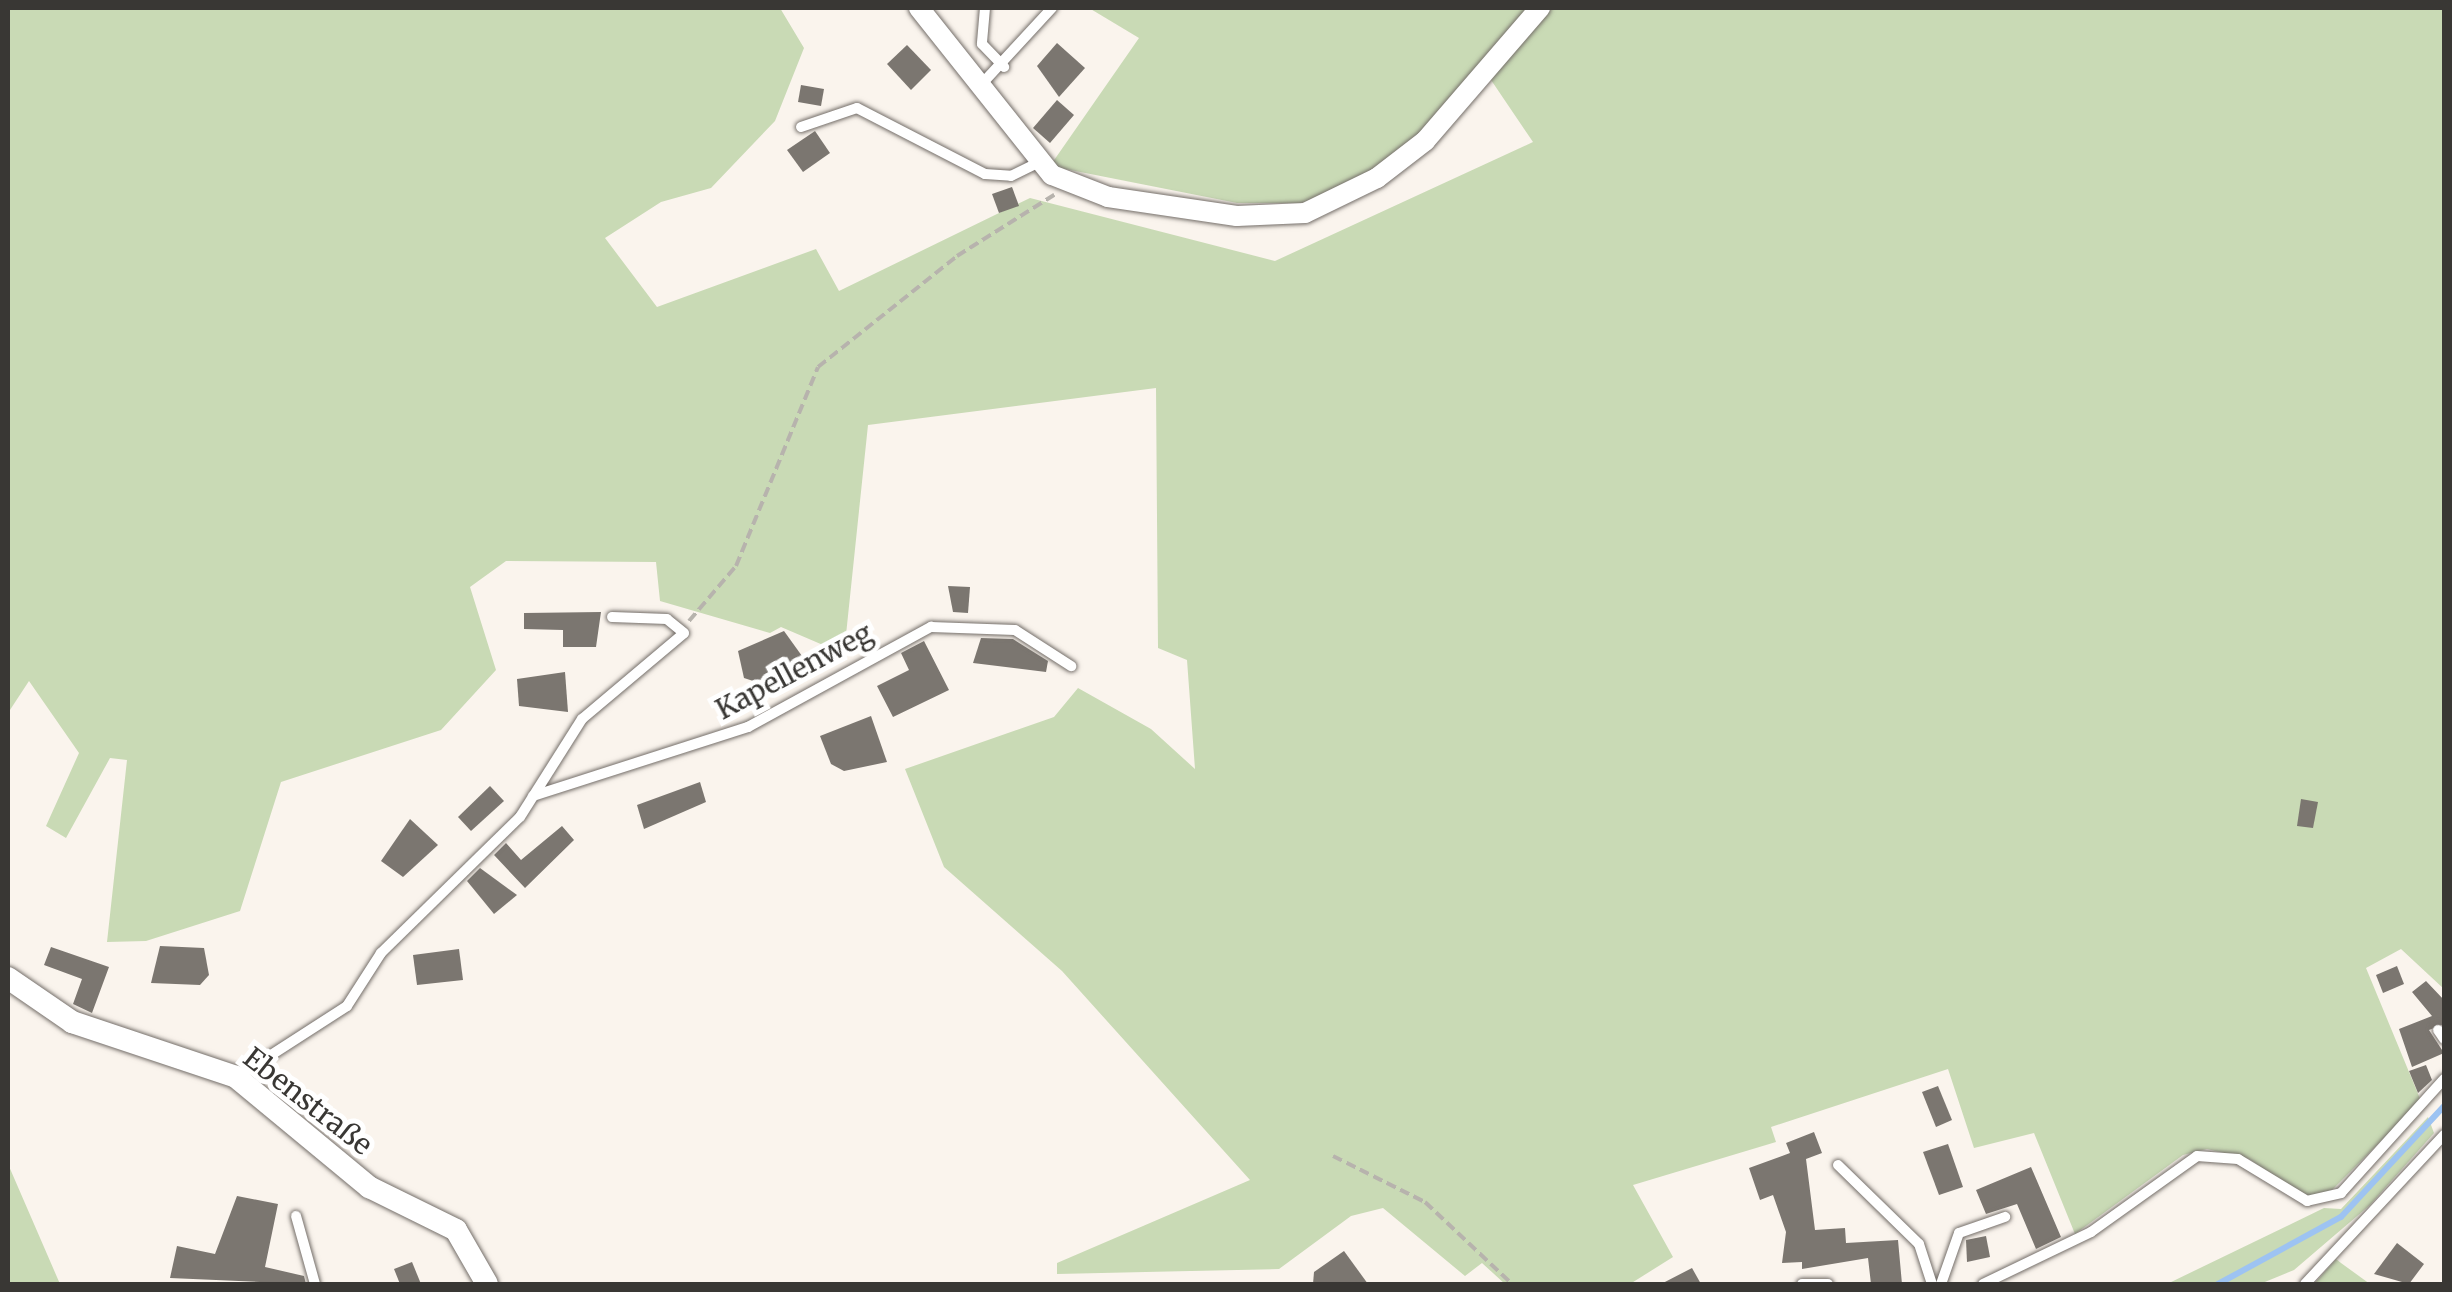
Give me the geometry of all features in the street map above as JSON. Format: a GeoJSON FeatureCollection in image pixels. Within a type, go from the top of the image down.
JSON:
{"type":"FeatureCollection","features":[{"type":"Feature","properties":{"kind":"street"},"geometry":{"type":"LineString","coordinates":[[919,8],[1038,163],[1069,185],[1237,216],[1340,201],[1425,141],[1540,8]]}},
{"type":"Feature","properties":{"kind":"street","name":"Ebenstraße"},"geometry":{"type":"LineString","coordinates":[[8,978],[72,1022],[236,1077],[369,1187],[456,1230],[488,1284]]}},
{"type":"Feature","properties":{"kind":"lane"},"geometry":{"type":"LineString","coordinates":[[985,8],[982,44],[1004,68]]}},
{"type":"Feature","properties":{"kind":"lane"},"geometry":{"type":"LineString","coordinates":[[978,88],[1004,68],[1052,8]]}},
{"type":"Feature","properties":{"kind":"lane"},"geometry":{"type":"LineString","coordinates":[[802,127],[857,108],[985,174],[1011,176],[1038,163]]}},
{"type":"Feature","properties":{"kind":"lane"},"geometry":{"type":"LineString","coordinates":[[612,617],[682,628]]}},
{"type":"Feature","properties":{"kind":"lane","name":"Kapellenweg"},"geometry":{"type":"LineString","coordinates":[[533,796],[748,727],[932,627],[1015,630],[1071,666]]}},
{"type":"Feature","properties":{"kind":"lane","name":"Kapellenweg"},"geometry":{"type":"LineString","coordinates":[[236,1077],[347,1006],[380,953],[533,796],[582,718],[680,642],[682,628]]}},
{"type":"Feature","properties":{"kind":"lane"},"geometry":{"type":"LineString","coordinates":[[1983,1284],[2091,1232],[2197,1156],[2238,1159],[2307,1202],[2341,1194],[2444,1079]]}},
{"type":"Feature","properties":{"kind":"lane"},"geometry":{"type":"LineString","coordinates":[[2305,1284],[2444,1135]]}},
{"type":"Feature","properties":{"kind":"lane"},"geometry":{"type":"LineString","coordinates":[[1838,1166],[1919,1244],[1932,1284]]}},
{"type":"Feature","properties":{"kind":"lane"},"geometry":{"type":"LineString","coordinates":[[296,1216],[315,1284]]}},
{"type":"Feature","properties":{"kind":"lane"},"geometry":{"type":"LineString","coordinates":[[1941,1284],[1959,1233],[2005,1217]]}},
{"type":"Feature","properties":{"kind":"lane"},"geometry":{"type":"LineString","coordinates":[[1802,1284],[1828,1284]]}},
{"type":"Feature","properties":{"kind":"path"},"geometry":{"type":"LineString","coordinates":[[682,628],[736,566],[818,367],[958,256],[1069,185]]}},
{"type":"Feature","properties":{"kind":"path"},"geometry":{"type":"LineString","coordinates":[[1333,1156],[1426,1202],[1512,1284]]}},
{"type":"Feature","properties":{"kind":"green space"},"geometry":{"type":"Polygon","coordinates":[[[8,8],[780,8],[804,48],[775,121],[711,188],[661,202],[605,238],[657,307],[816,249],[839,291],[1030,198],[1275,261],[1533,142],[1489,77],[1552,8],[2444,8],[2444,989],[2401,949],[2366,968],[2421,1101],[2328,1194],[2306,1197],[2249,1159],[2207,1149],[2183,1155],[2075,1234],[2034,1133],[1974,1148],[1948,1069],[1771,1127],[1776,1142],[1633,1185],[1673,1257],[1630,1284],[1505,1284],[1482,1263],[1465,1276],[1383,1208],[1351,1216],[1279,1269],[1057,1274],[1057,1263],[1250,1180],[1062,971],[944,867],[905,769],[1054,717],[1078,688],[1151,729],[1195,769],[1187,660],[1158,648],[1156,388],[868,425],[844,654],[781,627],[770,633],[660,601],[656,562],[506,561],[470,587],[496,670],[441,730],[281,782],[240,911],[146,941],[107,942],[127,760],[110,758],[66,838],[46,826],[79,753],[29,681],[8,713],[8,8]]]}},
{"type":"Feature","properties":{"kind":"green space"},"geometry":{"type":"Polygon","coordinates":[[[1089,8],[1534,8],[1425,130],[1350,188],[1301,203],[1237,203],[1050,166],[1139,38],[1089,8]]]}},
{"type":"Feature","properties":{"kind":"green space"},"geometry":{"type":"Polygon","coordinates":[[[2428,1117],[2434,1133],[2370,1205],[2294,1270],[2260,1284],[2167,1284],[2324,1208],[2341,1209],[2428,1117]]]}},
{"type":"Feature","properties":{"kind":"green space"},"geometry":{"type":"Polygon","coordinates":[[[8,1164],[60,1284],[8,1284],[8,1164]]]}},
{"type":"Feature","properties":{"kind":"green space"},"geometry":{"type":"Polygon","coordinates":[[[2336,1259],[2341,1263],[2370,1284],[2314,1284],[2336,1259]]]}},
{"type":"Feature","properties":{"kind":"building"},"geometry":{"type":"Polygon","coordinates":[[[1057,43],[1085,68],[1059,97],[1037,66],[1057,43]]]}},
{"type":"Feature","properties":{"kind":"building"},"geometry":{"type":"Polygon","coordinates":[[[907,45],[931,70],[911,90],[887,64],[907,45]]]}},
{"type":"Feature","properties":{"kind":"building"},"geometry":{"type":"Polygon","coordinates":[[[801,85],[824,89],[821,106],[798,102],[801,85]]]}},
{"type":"Feature","properties":{"kind":"building"},"geometry":{"type":"Polygon","coordinates":[[[1057,100],[1074,115],[1050,143],[1033,128],[1057,100]]]}},
{"type":"Feature","properties":{"kind":"building"},"geometry":{"type":"Polygon","coordinates":[[[815,131],[830,153],[803,172],[787,150],[815,131]]]}},
{"type":"Feature","properties":{"kind":"building"},"geometry":{"type":"Polygon","coordinates":[[[1012,187],[1019,206],[999,213],[992,194],[1012,187]]]}},
{"type":"Feature","properties":{"kind":"building"},"geometry":{"type":"Polygon","coordinates":[[[948,586],[970,587],[968,613],[953,612],[948,586]]]}},
{"type":"Feature","properties":{"kind":"building"},"geometry":{"type":"Polygon","coordinates":[[[601,612],[596,647],[563,647],[563,630],[524,629],[524,613],[601,612]]]}},
{"type":"Feature","properties":{"kind":"building"},"geometry":{"type":"Polygon","coordinates":[[[784,631],[802,656],[772,687],[744,678],[738,651],[784,631]]]}},
{"type":"Feature","properties":{"kind":"building"},"geometry":{"type":"Polygon","coordinates":[[[981,638],[1013,639],[1048,661],[1046,672],[973,663],[981,638]]]}},
{"type":"Feature","properties":{"kind":"building"},"geometry":{"type":"Polygon","coordinates":[[[924,641],[949,690],[893,717],[877,686],[909,670],[901,653],[924,641]]]}},
{"type":"Feature","properties":{"kind":"building"},"geometry":{"type":"Polygon","coordinates":[[[565,672],[568,712],[519,706],[517,679],[565,672]]]}},
{"type":"Feature","properties":{"kind":"building"},"geometry":{"type":"Polygon","coordinates":[[[871,716],[887,762],[844,771],[831,764],[820,736],[871,716]]]}},
{"type":"Feature","properties":{"kind":"building"},"geometry":{"type":"Polygon","coordinates":[[[700,782],[706,802],[644,829],[637,805],[700,782]]]}},
{"type":"Feature","properties":{"kind":"building"},"geometry":{"type":"Polygon","coordinates":[[[490,786],[504,801],[471,831],[458,817],[490,786]]]}},
{"type":"Feature","properties":{"kind":"building"},"geometry":{"type":"Polygon","coordinates":[[[2301,799],[2318,802],[2313,828],[2297,826],[2301,799]]]}},
{"type":"Feature","properties":{"kind":"building"},"geometry":{"type":"Polygon","coordinates":[[[410,819],[438,845],[403,877],[381,861],[410,819]]]}},
{"type":"Feature","properties":{"kind":"building"},"geometry":{"type":"Polygon","coordinates":[[[562,826],[574,840],[525,888],[494,855],[506,843],[521,860],[562,826]]]}},
{"type":"Feature","properties":{"kind":"building"},"geometry":{"type":"Polygon","coordinates":[[[480,868],[517,895],[494,914],[467,881],[480,868]]]}},
{"type":"Feature","properties":{"kind":"building"},"geometry":{"type":"Polygon","coordinates":[[[160,946],[204,948],[209,975],[200,985],[151,983],[160,946]]]}},
{"type":"Feature","properties":{"kind":"building"},"geometry":{"type":"Polygon","coordinates":[[[51,947],[109,967],[92,1013],[73,1004],[82,979],[44,965],[51,947]]]}},
{"type":"Feature","properties":{"kind":"building"},"geometry":{"type":"Polygon","coordinates":[[[459,949],[463,980],[417,985],[413,955],[459,949]]]}},
{"type":"Feature","properties":{"kind":"building"},"geometry":{"type":"Polygon","coordinates":[[[2397,966],[2404,984],[2383,993],[2376,975],[2397,966]]]}},
{"type":"Feature","properties":{"kind":"building"},"geometry":{"type":"Polygon","coordinates":[[[2426,981],[2444,1000],[2444,1024],[2429,1030],[2444,1053],[2412,1067],[2399,1029],[2432,1016],[2412,992],[2426,981]]]}},
{"type":"Feature","properties":{"kind":"building"},"geometry":{"type":"Polygon","coordinates":[[[2426,1065],[2432,1080],[2418,1093],[2409,1071],[2426,1065]]]}},
{"type":"Feature","properties":{"kind":"building"},"geometry":{"type":"Polygon","coordinates":[[[1938,1086],[1952,1120],[1936,1127],[1922,1092],[1938,1086]]]}},
{"type":"Feature","properties":{"kind":"building"},"geometry":{"type":"Polygon","coordinates":[[[1814,1132],[1822,1153],[1806,1159],[1815,1230],[1845,1228],[1846,1243],[1898,1240],[1902,1284],[1871,1284],[1868,1258],[1802,1269],[1802,1262],[1782,1263],[1786,1232],[1773,1195],[1760,1200],[1749,1168],[1790,1153],[1786,1143],[1814,1132]]]}},
{"type":"Feature","properties":{"kind":"building"},"geometry":{"type":"Polygon","coordinates":[[[1948,1144],[1963,1187],[1939,1195],[1923,1152],[1948,1144]]]}},
{"type":"Feature","properties":{"kind":"building"},"geometry":{"type":"Polygon","coordinates":[[[2031,1167],[2061,1237],[2036,1249],[2017,1204],[1986,1214],[1976,1190],[2031,1167]]]}},
{"type":"Feature","properties":{"kind":"building"},"geometry":{"type":"Polygon","coordinates":[[[237,1196],[278,1204],[265,1267],[304,1276],[306,1284],[170,1278],[177,1246],[215,1254],[237,1196]]]}},
{"type":"Feature","properties":{"kind":"building"},"geometry":{"type":"Polygon","coordinates":[[[1986,1236],[1990,1257],[1967,1262],[1966,1240],[1986,1236]]]}},
{"type":"Feature","properties":{"kind":"building"},"geometry":{"type":"Polygon","coordinates":[[[2397,1243],[2424,1264],[2409,1284],[2374,1274],[2397,1243]]]}},
{"type":"Feature","properties":{"kind":"building"},"geometry":{"type":"Polygon","coordinates":[[[1344,1251],[1368,1284],[1313,1284],[1314,1272],[1344,1251]]]}},
{"type":"Feature","properties":{"kind":"building"},"geometry":{"type":"Polygon","coordinates":[[[412,1262],[421,1284],[400,1284],[394,1269],[412,1262]]]}},
{"type":"Feature","properties":{"kind":"building"},"geometry":{"type":"Polygon","coordinates":[[[1692,1268],[1701,1284],[1661,1284],[1692,1268]]]}},
{"type":"Feature","properties":{"kind":"waterway"},"geometry":{"type":"LineString","coordinates":[[2218,1284],[2341,1217],[2444,1106]]}}]}
